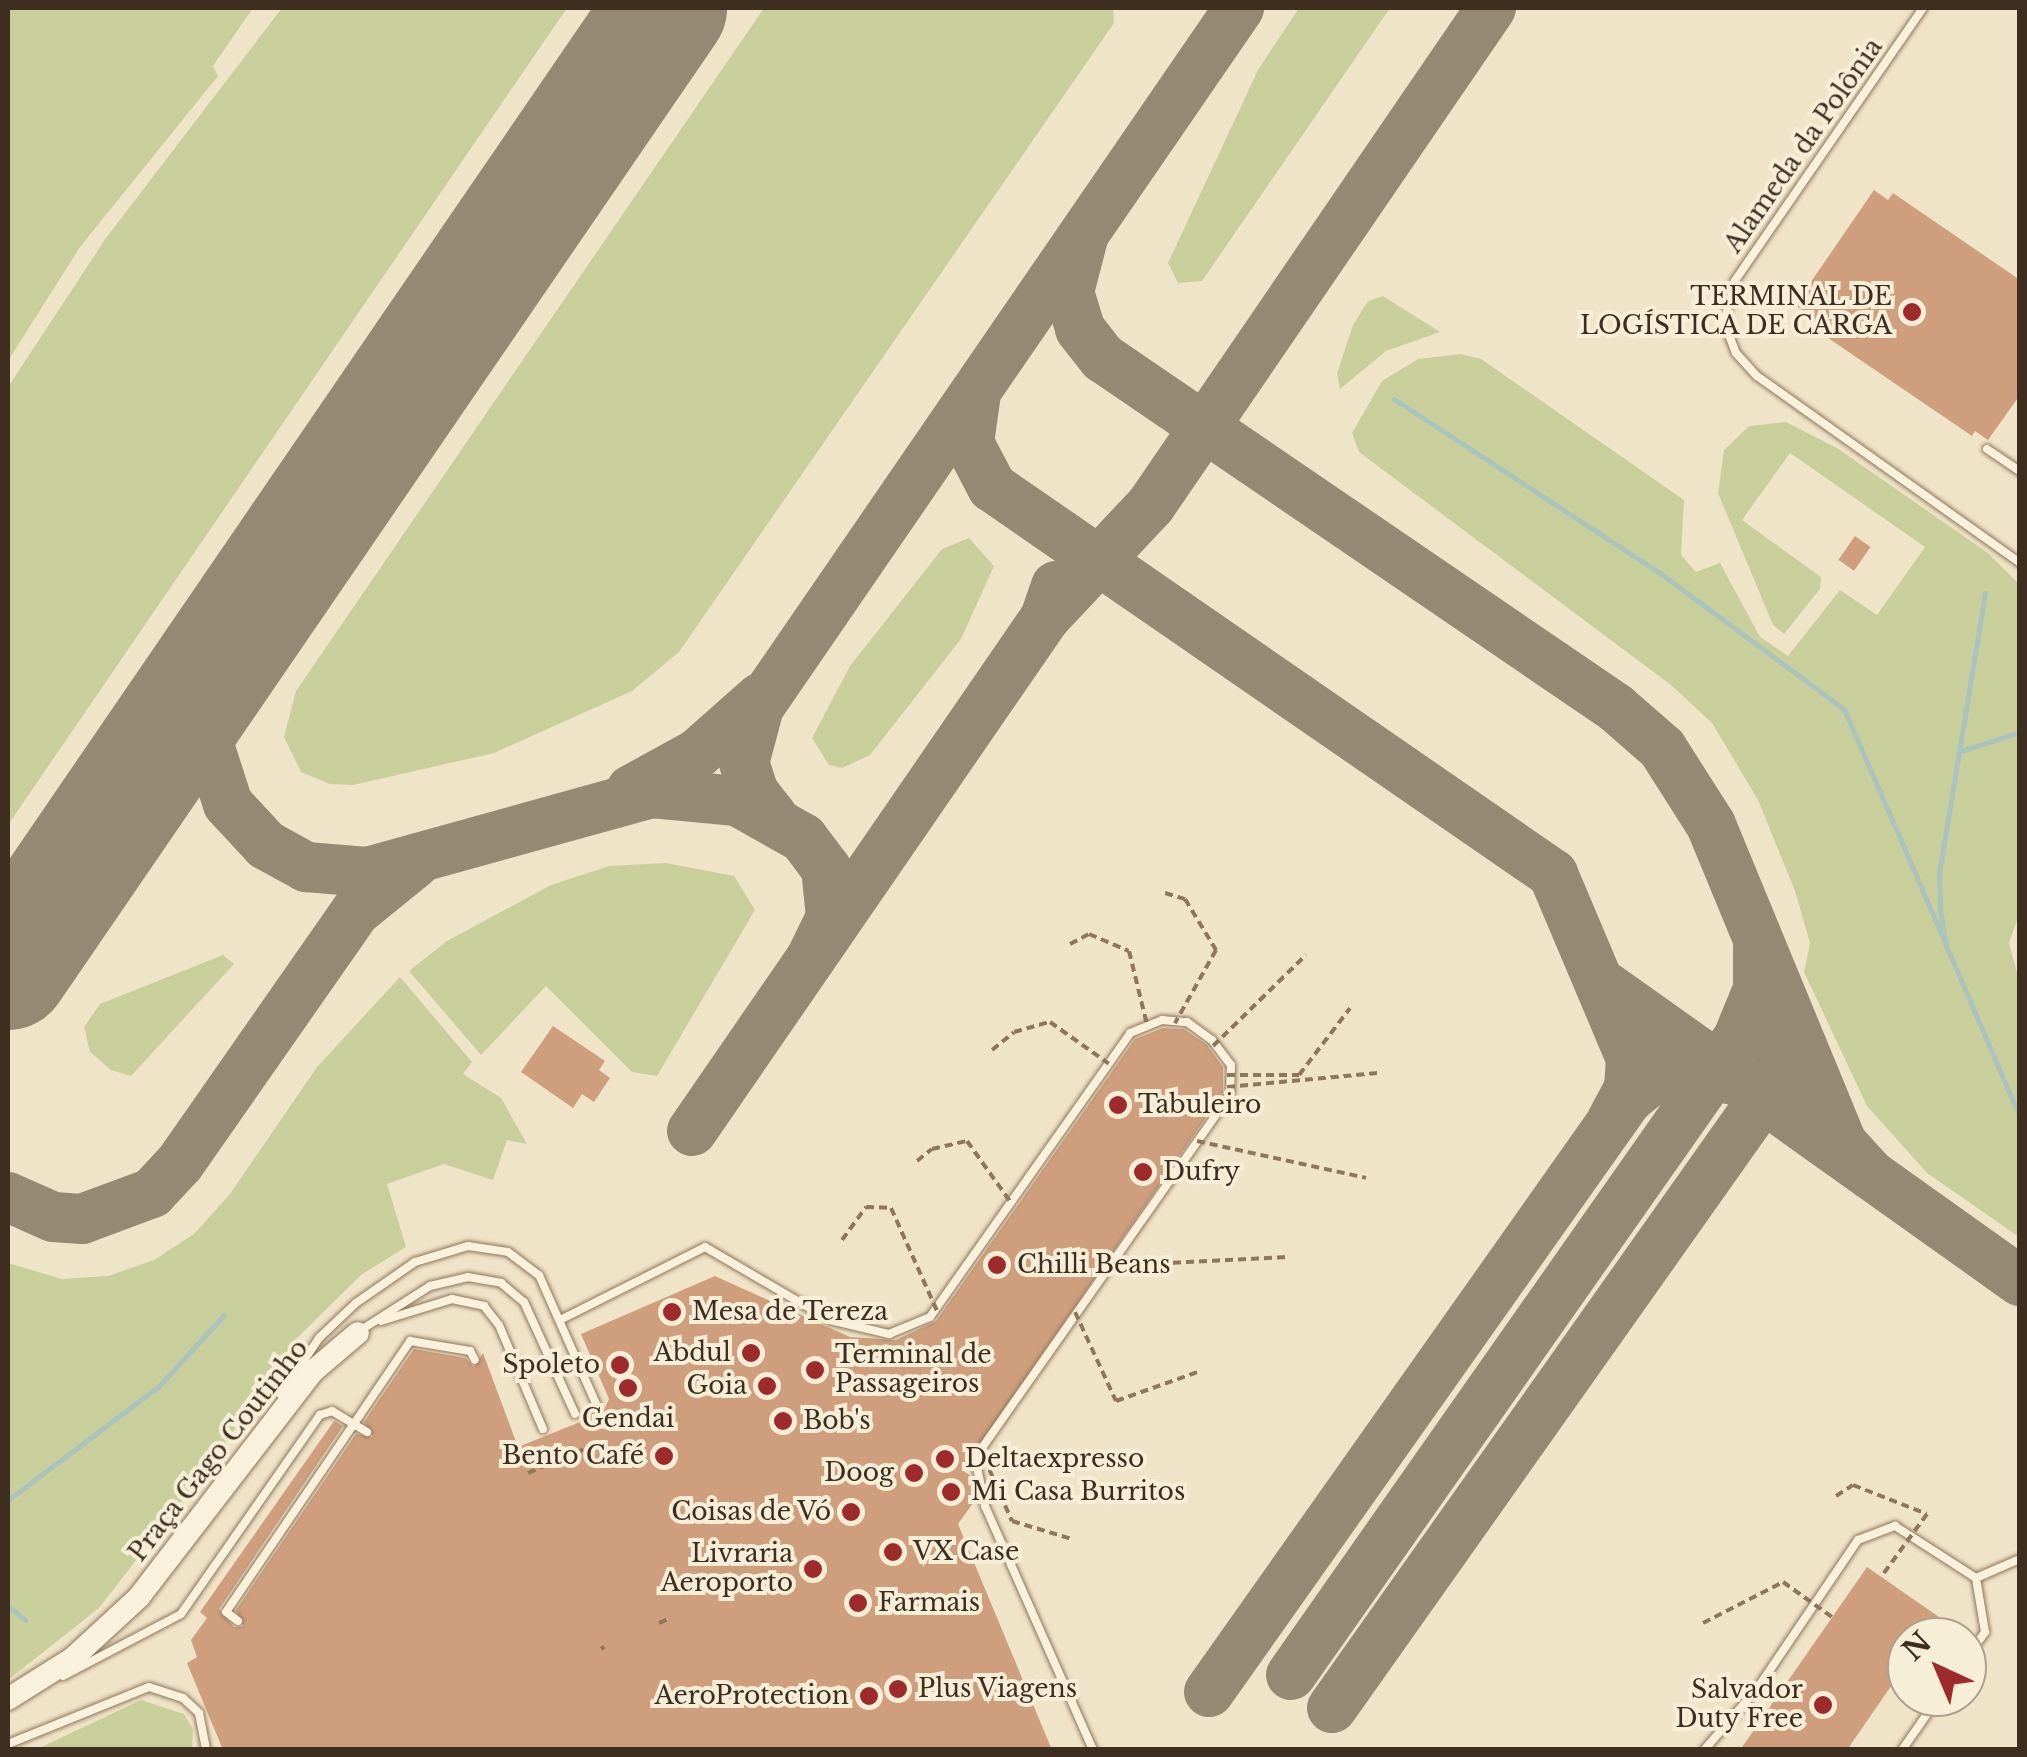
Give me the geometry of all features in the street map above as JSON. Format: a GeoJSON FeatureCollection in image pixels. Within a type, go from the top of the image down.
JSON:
{"type":"FeatureCollection","features":[{"type":"Feature","properties":{"kind":"main road","name":"Praça Gago Coutinho"},"geometry":{"type":"LineString","coordinates":[[8,1699],[118,1618],[312,1372],[358,1333]]}},
{"type":"Feature","properties":{"kind":"lane","name":"Alameda da Polônia"},"geometry":{"type":"LineString","coordinates":[[1923,8],[1727,295],[1724,322],[1744,366],[2019,562]]}},
{"type":"Feature","properties":{"kind":"lane"},"geometry":{"type":"LineString","coordinates":[[1987,449],[2020,472]]}},
{"type":"Feature","properties":{"kind":"lane"},"geometry":{"type":"LineString","coordinates":[[560,1320],[706,1247],[830,1320],[888,1334],[930,1317],[1130,1033],[1147,1024],[1187,1022],[1214,1045],[1229,1076],[1229,1087],[1198,1142],[974,1458],[985,1506],[1093,1750]]}},
{"type":"Feature","properties":{"kind":"lane"},"geometry":{"type":"LineString","coordinates":[[244,1456],[319,1338],[414,1262],[454,1247],[497,1248],[531,1266],[560,1320],[597,1406]]}},
{"type":"Feature","properties":{"kind":"lane"},"geometry":{"type":"LineString","coordinates":[[358,1333],[430,1286],[468,1277],[501,1283],[524,1302],[576,1414]]}},
{"type":"Feature","properties":{"kind":"lane","name":"Praça Gago Coutinho"},"geometry":{"type":"LineString","coordinates":[[358,1333],[437,1302],[476,1301],[499,1325],[543,1429]]}},
{"type":"Feature","properties":{"kind":"lane"},"geometry":{"type":"LineString","coordinates":[[238,1621],[226,1612],[410,1340],[470,1352],[475,1360]]}},
{"type":"Feature","properties":{"kind":"lane"},"geometry":{"type":"LineString","coordinates":[[8,1699],[94,1663],[181,1614],[320,1415],[332,1411],[368,1432]]}},
{"type":"Feature","properties":{"kind":"lane"},"geometry":{"type":"LineString","coordinates":[[254,1510],[269,1502]]}},
{"type":"Feature","properties":{"kind":"lane"},"geometry":{"type":"LineString","coordinates":[[1704,1750],[1757,1689],[1858,1540],[1895,1526],[1976,1578],[1982,1617]]}},
{"type":"Feature","properties":{"kind":"lane"},"geometry":{"type":"LineString","coordinates":[[1976,1578],[2020,1560]]}},
{"type":"Feature","properties":{"kind":"lane"},"geometry":{"type":"LineString","coordinates":[[8,1744],[149,1687],[183,1698],[199,1714],[206,1750]]}},
{"type":"Feature","properties":{"kind":"lane"},"geometry":{"type":"LineString","coordinates":[[1902,1750],[1925,1717]]}},
{"type":"Feature","properties":{"kind":"path"},"geometry":{"type":"LineString","coordinates":[[1165,893],[1185,899],[1216,950],[1174,1022]]}},
{"type":"Feature","properties":{"kind":"path"},"geometry":{"type":"LineString","coordinates":[[1070,944],[1088,934],[1129,951],[1147,1024]]}},
{"type":"Feature","properties":{"kind":"path"},"geometry":{"type":"LineString","coordinates":[[1214,1045],[1306,955]]}},
{"type":"Feature","properties":{"kind":"path"},"geometry":{"type":"LineString","coordinates":[[1229,1076],[1299,1075],[1350,1008]]}},
{"type":"Feature","properties":{"kind":"path"},"geometry":{"type":"LineString","coordinates":[[992,1050],[1014,1032],[1050,1022],[1108,1064]]}},
{"type":"Feature","properties":{"kind":"path"},"geometry":{"type":"LineString","coordinates":[[1229,1087],[1377,1073]]}},
{"type":"Feature","properties":{"kind":"path"},"geometry":{"type":"LineString","coordinates":[[917,1161],[932,1149],[967,1141],[1012,1204]]}},
{"type":"Feature","properties":{"kind":"path"},"geometry":{"type":"LineString","coordinates":[[1198,1142],[1366,1178]]}},
{"type":"Feature","properties":{"kind":"path"},"geometry":{"type":"LineString","coordinates":[[842,1240],[866,1207],[891,1208],[937,1311]]}},
{"type":"Feature","properties":{"kind":"path"},"geometry":{"type":"LineString","coordinates":[[1108,1266],[1288,1257]]}},
{"type":"Feature","properties":{"kind":"path"},"geometry":{"type":"LineString","coordinates":[[1074,1312],[1116,1400],[1198,1372]]}},
{"type":"Feature","properties":{"kind":"path"},"geometry":{"type":"LineString","coordinates":[[528,1473],[596,1444]]}},
{"type":"Feature","properties":{"kind":"path"},"geometry":{"type":"LineString","coordinates":[[979,1446],[1012,1521],[1072,1539]]}},
{"type":"Feature","properties":{"kind":"path"},"geometry":{"type":"LineString","coordinates":[[1836,1496],[1853,1485],[1926,1514],[1882,1577]]}},
{"type":"Feature","properties":{"kind":"path"},"geometry":{"type":"LineString","coordinates":[[1702,1623],[1783,1582],[1832,1618]]}},
{"type":"Feature","properties":{"kind":"path"},"geometry":{"type":"LineString","coordinates":[[660,1623],[671,1618]]}},
{"type":"Feature","properties":{"kind":"green space"},"geometry":{"type":"Polygon","coordinates":[[[8,8],[253,8],[213,66],[218,76],[80,247],[8,361],[8,8]]]}},
{"type":"Feature","properties":{"kind":"green space"},"geometry":{"type":"Polygon","coordinates":[[[282,8],[567,8],[8,825],[8,387],[106,238],[282,8]]]}},
{"type":"Feature","properties":{"kind":"green space"},"geometry":{"type":"Polygon","coordinates":[[[764,8],[1113,8],[1114,23],[679,652],[632,691],[494,753],[353,785],[330,784],[301,772],[284,737],[296,691],[764,8]]]}},
{"type":"Feature","properties":{"kind":"green space"},"geometry":{"type":"Polygon","coordinates":[[[1299,8],[1390,8],[1202,281],[1178,283],[1168,263],[1258,70],[1299,8]]]}},
{"type":"Feature","properties":{"kind":"green space"},"geometry":{"type":"Polygon","coordinates":[[[1383,296],[1440,332],[1386,351],[1340,389],[1337,374],[1353,325],[1368,301],[1383,296]]]}},
{"type":"Feature","properties":{"kind":"green space"},"geometry":{"type":"Polygon","coordinates":[[[1460,354],[1481,359],[1684,500],[1681,555],[1696,572],[1720,563],[1760,637],[1788,656],[1840,590],[1877,615],[1925,547],[1790,453],[1742,520],[1821,577],[1820,589],[1784,634],[1773,625],[1718,493],[1724,450],[1749,426],[1786,422],[1837,448],[1988,553],[2019,584],[2020,912],[2009,943],[2020,984],[2019,1237],[1927,1173],[1867,1106],[1804,972],[1810,943],[1795,891],[1758,800],[1712,723],[1671,685],[1359,452],[1352,433],[1382,381],[1418,359],[1460,354]]]}},
{"type":"Feature","properties":{"kind":"green space"},"geometry":{"type":"Polygon","coordinates":[[[969,538],[994,566],[961,639],[870,755],[842,768],[829,765],[812,738],[850,666],[942,549],[969,538]]]}},
{"type":"Feature","properties":{"kind":"green space"},"geometry":{"type":"Polygon","coordinates":[[[666,863],[734,876],[755,910],[657,1076],[632,1072],[546,986],[481,1055],[409,971],[447,941],[551,885],[609,866],[666,863]]]}},
{"type":"Feature","properties":{"kind":"green space"},"geometry":{"type":"Polygon","coordinates":[[[223,955],[234,964],[131,1076],[111,1070],[90,1052],[84,1027],[100,1004],[223,955]]]}},
{"type":"Feature","properties":{"kind":"green space"},"geometry":{"type":"Polygon","coordinates":[[[400,977],[472,1062],[463,1074],[501,1098],[527,1144],[507,1140],[493,1180],[444,1164],[387,1184],[406,1247],[361,1275],[295,1340],[216,1457],[99,1608],[8,1680],[8,1263],[62,1279],[108,1276],[154,1260],[194,1234],[230,1194],[317,1067],[400,977]]]}},
{"type":"Feature","properties":{"kind":"green space"},"geometry":{"type":"Polygon","coordinates":[[[141,1700],[184,1714],[193,1729],[192,1749],[37,1749],[141,1700]]]}},
{"type":"Feature","properties":{"kind":"building","name":"TERMINAL DE LOGÍSTICA DE CARGA"},"geometry":{"type":"Polygon","coordinates":[[[1874,190],[1888,200],[1893,193],[2020,280],[2020,395],[1988,440],[1975,431],[1972,436],[1809,325],[1814,318],[1795,305],[1874,190]]]}},
{"type":"Feature","properties":{"kind":"building"},"geometry":{"type":"Polygon","coordinates":[[[1855,536],[1871,547],[1854,571],[1838,560],[1855,536]]]}},
{"type":"Feature","properties":{"kind":"building"},"geometry":{"type":"Polygon","coordinates":[[[553,1026],[605,1061],[599,1070],[610,1078],[594,1102],[582,1094],[573,1108],[521,1072],[553,1026]]]}},
{"type":"Feature","properties":{"kind":"building"},"geometry":{"type":"Polygon","coordinates":[[[1163,1028],[1184,1029],[1207,1045],[1223,1067],[1223,1093],[962,1470],[971,1476],[976,1499],[958,1524],[1052,1750],[223,1750],[187,1663],[197,1657],[191,1640],[207,1618],[200,1612],[334,1421],[343,1426],[219,1609],[234,1627],[243,1626],[236,1610],[356,1434],[373,1437],[364,1422],[414,1349],[465,1358],[474,1367],[483,1353],[518,1447],[585,1420],[582,1411],[604,1410],[609,1399],[581,1334],[715,1276],[850,1337],[896,1340],[936,1321],[1135,1039],[1163,1028]]]}},
{"type":"Feature","properties":{"kind":"building"},"geometry":{"type":"Polygon","coordinates":[[[1867,1567],[1939,1617],[1887,1617],[1887,1692],[1847,1750],[1740,1750],[1867,1567]]]}},
{"type":"Feature","properties":{"kind":"waterway"},"geometry":{"type":"LineString","coordinates":[[1394,399],[1660,573],[1844,709],[1946,945]]}},
{"type":"Feature","properties":{"kind":"waterway"},"geometry":{"type":"LineString","coordinates":[[1985,593],[1939,873],[1940,909],[1946,945],[2020,1118]]}},
{"type":"Feature","properties":{"kind":"waterway"},"geometry":{"type":"LineString","coordinates":[[1958,752],[2020,732]]}},
{"type":"Feature","properties":{"kind":"waterway"},"geometry":{"type":"LineString","coordinates":[[8,1500],[158,1387],[224,1315]]}},
{"type":"Feature","properties":{"kind":"waterway"},"geometry":{"type":"LineString","coordinates":[[8,1606],[25,1620]]}},
{"type":"Feature","properties":{"kind":"taxiway"},"geometry":{"type":"LineString","coordinates":[[773,817],[754,793],[744,763],[759,707],[1239,8]]}},
{"type":"Feature","properties":{"kind":"taxiway"},"geometry":{"type":"LineString","coordinates":[[1045,618],[1151,505],[1491,8]]}},
{"type":"Feature","properties":{"kind":"taxiway"},"geometry":{"type":"LineString","coordinates":[[1084,234],[1069,292],[1080,329],[1103,358],[1616,708],[1662,748],[1711,825],[1842,1143],[1871,1175]]}},
{"type":"Feature","properties":{"kind":"taxiway"},"geometry":{"type":"LineString","coordinates":[[976,393],[969,443],[992,487],[1553,874],[1631,1059],[1629,1088],[1612,1120]]}},
{"type":"Feature","properties":{"kind":"taxiway"},"geometry":{"type":"LineString","coordinates":[[692,1131],[1045,618],[1056,586]]}},
{"type":"Feature","properties":{"kind":"taxiway"},"geometry":{"type":"LineString","coordinates":[[253,611],[215,680],[207,739],[228,804],[266,845],[306,867],[367,872],[652,793],[737,801],[803,838],[826,868],[831,917],[811,958]]}},
{"type":"Feature","properties":{"kind":"taxiway"},"geometry":{"type":"LineString","coordinates":[[631,790],[698,753],[760,698]]}},
{"type":"Feature","properties":{"kind":"taxiway"},"geometry":{"type":"LineString","coordinates":[[8,1197],[53,1217],[82,1219],[152,1193],[180,1163],[356,911],[414,864]]}},
{"type":"Feature","properties":{"kind":"taxiway"},"geometry":{"type":"LineString","coordinates":[[1291,1675],[1738,1038],[1758,989],[1758,947]]}},
{"type":"Feature","properties":{"kind":"taxiway"},"geometry":{"type":"LineString","coordinates":[[1607,987],[2020,1281]]}},
{"type":"Feature","properties":{"kind":"taxiway"},"geometry":{"type":"LineString","coordinates":[[1332,1708],[1762,1100],[1781,1059],[1782,1009]]}},
{"type":"Feature","properties":{"kind":"taxiway"},"geometry":{"type":"LineString","coordinates":[[1209,1692],[1628,1099],[1658,1075],[1682,1068],[1733,1080]]}},
{"type":"Feature","properties":{"kind":"runway"},"geometry":{"type":"LineString","coordinates":[[8,969],[666,8]]}},
{"type":"Feature","properties":{"kind":"place","name":"TERMINAL DE LOGÍSTICA DE CARGA"},"geometry":{"type":"Point","coordinates":[1912,312]}},
{"type":"Feature","properties":{"kind":"place","name":"Tabuleiro"},"geometry":{"type":"Point","coordinates":[1118,1105]}},
{"type":"Feature","properties":{"kind":"place","name":"Dufry"},"geometry":{"type":"Point","coordinates":[1143,1172]}},
{"type":"Feature","properties":{"kind":"place","name":"Chilli Beans"},"geometry":{"type":"Point","coordinates":[997,1265]}},
{"type":"Feature","properties":{"kind":"place","name":"Mesa de Tereza"},"geometry":{"type":"Point","coordinates":[672,1312]}},
{"type":"Feature","properties":{"kind":"place","name":"Abdul"},"geometry":{"type":"Point","coordinates":[751,1353]}},
{"type":"Feature","properties":{"kind":"place","name":"Spoleto"},"geometry":{"type":"Point","coordinates":[620,1365]}},
{"type":"Feature","properties":{"kind":"place","name":"Terminal de Passageiros"},"geometry":{"type":"Point","coordinates":[815,1370]}},
{"type":"Feature","properties":{"kind":"place","name":"Goia"},"geometry":{"type":"Point","coordinates":[767,1386]}},
{"type":"Feature","properties":{"kind":"place","name":"Gendai"},"geometry":{"type":"Point","coordinates":[628,1388]}},
{"type":"Feature","properties":{"kind":"place","name":"Bob's"},"geometry":{"type":"Point","coordinates":[783,1421]}},
{"type":"Feature","properties":{"kind":"place","name":"Bento Café"},"geometry":{"type":"Point","coordinates":[664,1456]}},
{"type":"Feature","properties":{"kind":"place","name":"Deltaexpresso"},"geometry":{"type":"Point","coordinates":[945,1459]}},
{"type":"Feature","properties":{"kind":"place","name":"Doog"},"geometry":{"type":"Point","coordinates":[914,1473]}},
{"type":"Feature","properties":{"kind":"place","name":"Mi Casa Burritos"},"geometry":{"type":"Point","coordinates":[951,1492]}},
{"type":"Feature","properties":{"kind":"place","name":"Coisas de Vó"},"geometry":{"type":"Point","coordinates":[851,1512]}},
{"type":"Feature","properties":{"kind":"place","name":"VX Case"},"geometry":{"type":"Point","coordinates":[893,1552]}},
{"type":"Feature","properties":{"kind":"place","name":"Livraria Aeroporto"},"geometry":{"type":"Point","coordinates":[813,1569]}},
{"type":"Feature","properties":{"kind":"place","name":"Farmais"},"geometry":{"type":"Point","coordinates":[858,1603]}},
{"type":"Feature","properties":{"kind":"place","name":"Plus Viagens"},"geometry":{"type":"Point","coordinates":[898,1689]}},
{"type":"Feature","properties":{"kind":"place","name":"AeroProtection"},"geometry":{"type":"Point","coordinates":[869,1696]}},
{"type":"Feature","properties":{"kind":"place","name":"Salvador Duty Free"},"geometry":{"type":"Point","coordinates":[1823,1705]}}]}
